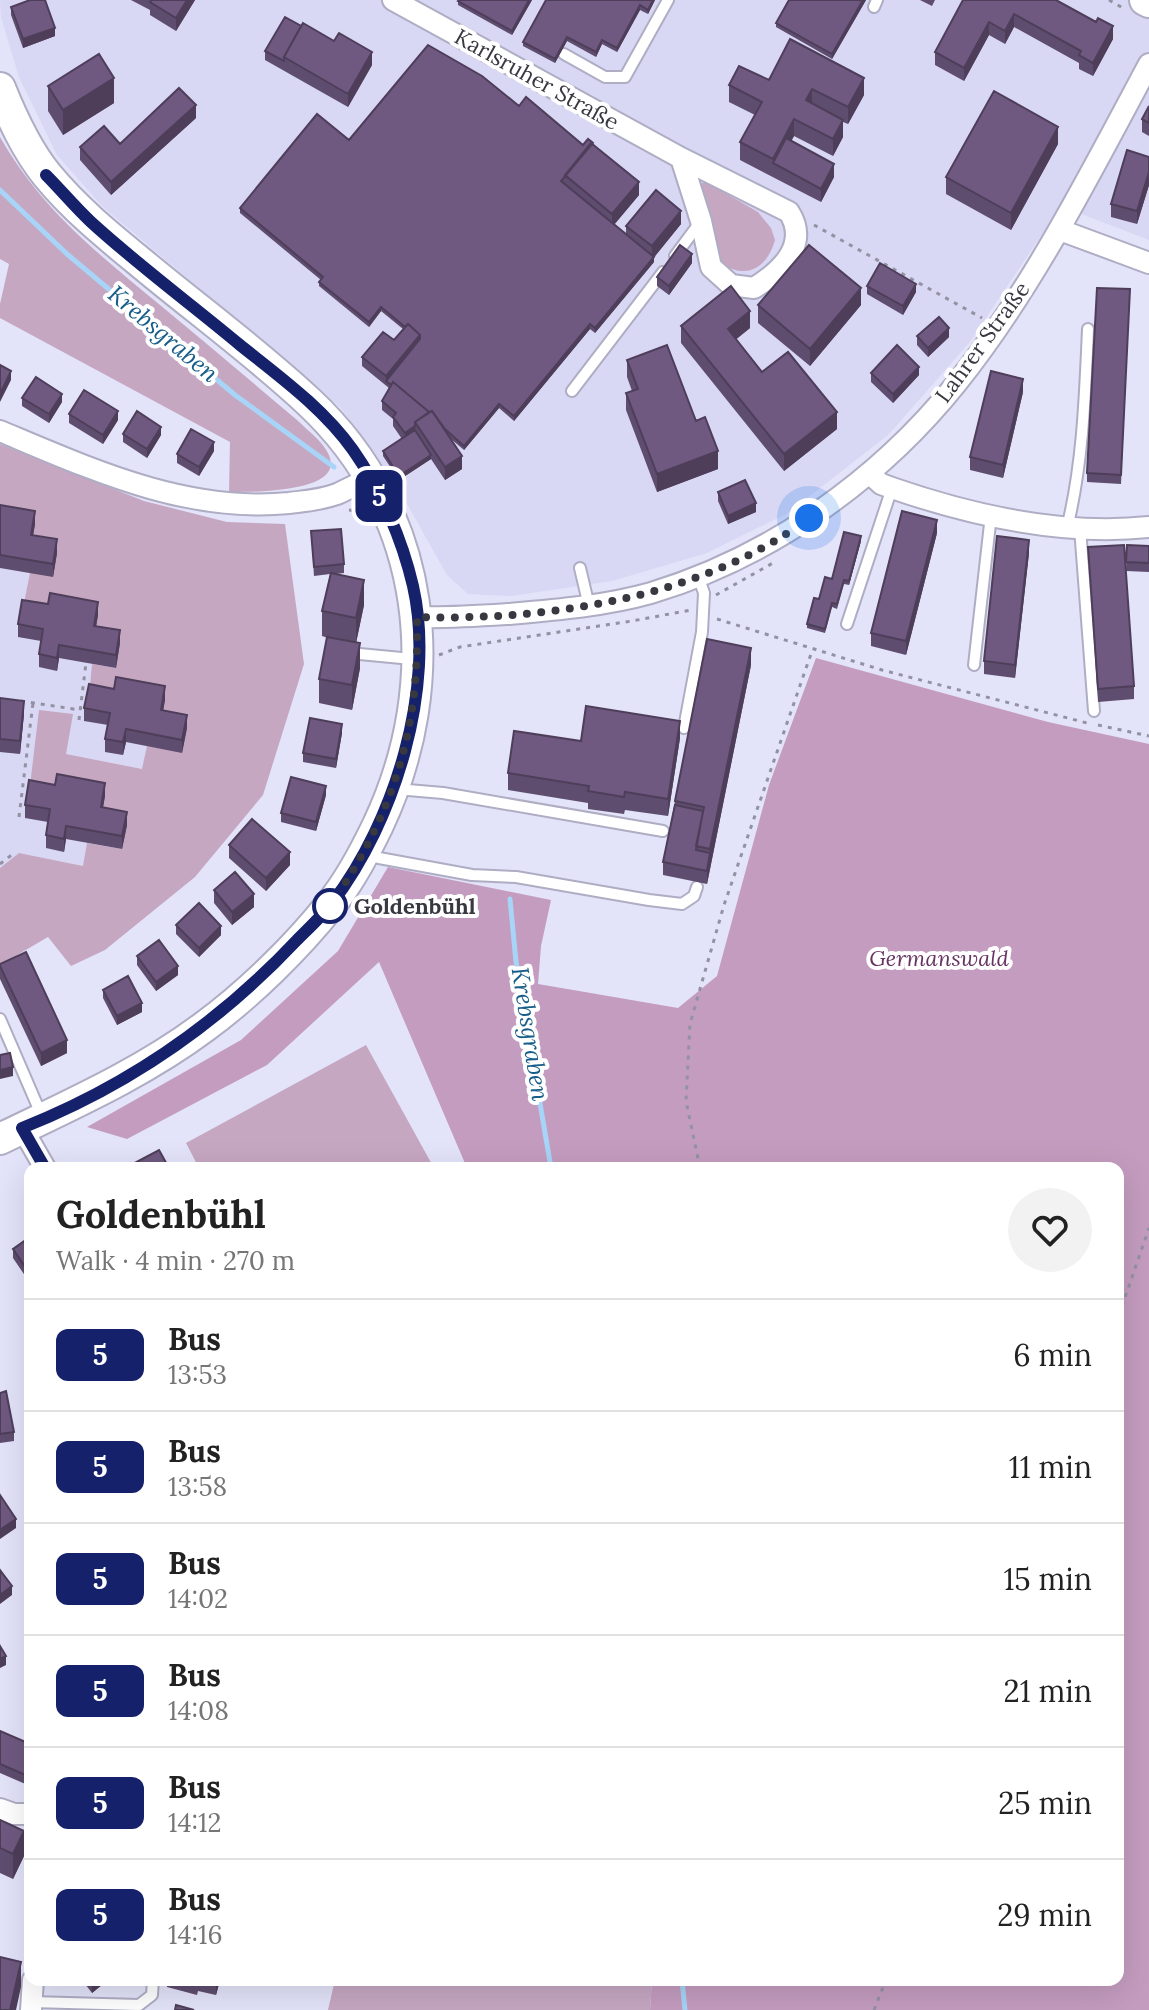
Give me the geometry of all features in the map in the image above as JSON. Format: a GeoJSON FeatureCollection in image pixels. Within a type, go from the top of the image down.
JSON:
{"type":"FeatureCollection","features":[{"type":"Feature","properties":{"kind":"street","name":"Karlsruher Straße"},"geometry":{"type":"LineString","coordinates":[[393,0],[681,158],[789,212]]}},
{"type":"Feature","properties":{"kind":"street","name":"Lahrer Straße"},"geometry":{"type":"LineString","coordinates":[[417,617],[460,617],[589,606],[649,593],[698,576],[789,533],[869,473],[908,437],[956,384],[997,326],[1060,230],[1149,64]]}},
{"type":"Feature","properties":{"kind":"street"},"geometry":{"type":"LineString","coordinates":[[0,88],[13,120],[46,175],[90,221],[310,402],[349,445],[370,478],[400,542],[413,587],[427,658],[391,798],[365,852],[332,903],[268,972],[205,1027],[134,1073],[22,1129],[41,1162]]}},
{"type":"Feature","properties":{"kind":"street"},"geometry":{"type":"LineString","coordinates":[[681,158],[701,221],[711,267],[731,285],[754,288],[777,274],[793,251],[797,233],[795,221],[789,212]]}},
{"type":"Feature","properties":{"kind":"street"},"geometry":{"type":"LineString","coordinates":[[1060,230],[1149,263]]}},
{"type":"Feature","properties":{"kind":"street"},"geometry":{"type":"LineString","coordinates":[[0,431],[111,477],[167,493],[224,504],[263,505],[315,500],[370,478]]}},
{"type":"Feature","properties":{"kind":"street"},"geometry":{"type":"LineString","coordinates":[[869,473],[881,484],[892,488],[991,515],[1073,528],[1149,527]]}},
{"type":"Feature","properties":{"kind":"street"},"geometry":{"type":"LineString","coordinates":[[0,1809],[24,1814]]}},
{"type":"Feature","properties":{"kind":"street"},"geometry":{"type":"LineString","coordinates":[[32,2006],[33,1986]]}},
{"type":"Feature","properties":{"kind":"lane"},"geometry":{"type":"LineString","coordinates":[[564,54],[605,77],[625,77],[668,0]]}},
{"type":"Feature","properties":{"kind":"lane"},"geometry":{"type":"LineString","coordinates":[[572,391],[701,221]]}},
{"type":"Feature","properties":{"kind":"lane"},"geometry":{"type":"LineString","coordinates":[[1088,329],[1085,412],[1073,528],[1094,711]]}},
{"type":"Feature","properties":{"kind":"lane"},"geometry":{"type":"LineString","coordinates":[[847,624],[892,488]]}},
{"type":"Feature","properties":{"kind":"lane"},"geometry":{"type":"LineString","coordinates":[[974,665],[991,515]]}},
{"type":"Feature","properties":{"kind":"lane"},"geometry":{"type":"LineString","coordinates":[[580,568],[589,606]]}},
{"type":"Feature","properties":{"kind":"lane"},"geometry":{"type":"LineString","coordinates":[[684,728],[703,614],[704,593],[698,576]]}},
{"type":"Feature","properties":{"kind":"lane"},"geometry":{"type":"LineString","coordinates":[[341,653],[427,658]]}},
{"type":"Feature","properties":{"kind":"lane"},"geometry":{"type":"LineString","coordinates":[[408,790],[529,814],[625,829],[663,831]]}},
{"type":"Feature","properties":{"kind":"lane"},"geometry":{"type":"LineString","coordinates":[[365,852],[379,858],[472,875],[516,877],[682,904],[694,896],[697,887]]}},
{"type":"Feature","properties":{"kind":"lane"},"geometry":{"type":"LineString","coordinates":[[0,1019],[22,1129]]}},
{"type":"Feature","properties":{"kind":"lane"},"geometry":{"type":"LineString","coordinates":[[32,2006],[139,2005],[152,1995],[153,1986]]}},
{"type":"Feature","properties":{"kind":"path"},"geometry":{"type":"LineString","coordinates":[[789,212],[997,326]]}},
{"type":"Feature","properties":{"kind":"path"},"geometry":{"type":"LineString","coordinates":[[427,658],[460,647],[632,621],[688,609],[812,651],[1046,714],[1149,736]]}},
{"type":"Feature","properties":{"kind":"path"},"geometry":{"type":"LineString","coordinates":[[699,1162],[686,1101],[690,1024],[724,905],[812,651]]}},
{"type":"Feature","properties":{"kind":"path"},"geometry":{"type":"LineString","coordinates":[[79,720],[86,663]]}},
{"type":"Feature","properties":{"kind":"path"},"geometry":{"type":"LineString","coordinates":[[11,700],[80,710]]}},
{"type":"Feature","properties":{"kind":"path"},"geometry":{"type":"LineString","coordinates":[[19,817],[33,703]]}},
{"type":"Feature","properties":{"kind":"path"},"geometry":{"type":"LineString","coordinates":[[0,864],[14,853]]}},
{"type":"Feature","properties":{"kind":"path"},"geometry":{"type":"LineString","coordinates":[[1124,1300],[1149,1228]]}},
{"type":"Feature","properties":{"kind":"path"},"geometry":{"type":"LineString","coordinates":[[874,2010],[884,1986]]}},
{"type":"Feature","properties":{"kind":"shaded area"},"geometry":{"type":"Polygon","coordinates":[[[0,0],[1149,0],[1149,240],[1061,206],[969,343],[888,435],[788,513],[707,553],[612,581],[511,596],[468,594],[447,575],[397,486],[341,408],[103,207],[57,155],[19,77],[1,17],[0,0]]]}},
{"type":"Feature","properties":{"kind":"shaded area"},"geometry":{"type":"Polygon","coordinates":[[[0,137],[34,187],[72,228],[318,440],[330,458],[327,474],[317,481],[287,489],[229,492],[230,442],[0,318],[9,264],[0,259],[0,137]]]}},
{"type":"Feature","properties":{"kind":"shaded area"},"geometry":{"type":"Polygon","coordinates":[[[706,182],[758,212],[771,228],[775,240],[771,251],[752,270],[736,270],[717,260],[699,189],[706,182]]]}},
{"type":"Feature","properties":{"kind":"shaded area"},"geometry":{"type":"Polygon","coordinates":[[[0,444],[144,501],[227,522],[285,524],[304,664],[263,795],[195,877],[105,950],[71,966],[48,937],[0,965],[0,868],[19,853],[83,866],[87,843],[122,849],[101,820],[105,796],[29,794],[39,710],[73,714],[66,754],[142,769],[147,746],[182,752],[187,728],[161,723],[164,699],[89,697],[92,664],[116,668],[120,643],[22,613],[30,573],[0,518],[0,444]]]}},
{"type":"Feature","properties":{"kind":"shaded area"},"geometry":{"type":"Polygon","coordinates":[[[0,518],[98,615],[120,643],[116,668],[165,700],[187,728],[182,753],[142,769],[66,754],[29,793],[105,796],[127,825],[122,849],[83,866],[19,853],[0,868],[0,518]]]}},
{"type":"Feature","properties":{"kind":"shaded area"},"geometry":{"type":"Polygon","coordinates":[[[366,1045],[431,1162],[196,1162],[186,1143],[366,1045]]]}},
{"type":"Feature","properties":{"kind":"shaded area"},"geometry":{"type":"Polygon","coordinates":[[[334,1986],[652,1986],[650,2010],[328,2010],[334,1986]]]}},
{"type":"Feature","properties":{"kind":"green space","name":"Germanswald"},"geometry":{"type":"Polygon","coordinates":[[[816,658],[1048,722],[1149,744],[1149,2010],[650,2010],[652,1986],[1124,1986],[1124,1162],[464,1162],[379,962],[267,1065],[127,1139],[87,1127],[241,1040],[338,951],[388,867],[551,900],[541,946],[538,984],[678,1008],[717,976],[769,785],[816,658]]]}},
{"type":"Feature","properties":{"kind":"building"},"geometry":{"type":"Polygon","coordinates":[[[30,0],[45,0],[55,28],[23,39],[11,7],[30,0]]]}},
{"type":"Feature","properties":{"kind":"building"},"geometry":{"type":"Polygon","coordinates":[[[187,0],[176,18],[150,2],[187,0]]]}},
{"type":"Feature","properties":{"kind":"building"},"geometry":{"type":"Polygon","coordinates":[[[459,0],[529,0],[512,31],[459,0]]]}},
{"type":"Feature","properties":{"kind":"building"},"geometry":{"type":"Polygon","coordinates":[[[546,0],[653,0],[648,10],[640,5],[617,48],[602,40],[596,52],[567,37],[555,59],[523,42],[546,0]]]}},
{"type":"Feature","properties":{"kind":"building"},"geometry":{"type":"Polygon","coordinates":[[[789,0],[863,0],[832,54],[776,23],[789,0]]]}},
{"type":"Feature","properties":{"kind":"building"},"geometry":{"type":"Polygon","coordinates":[[[963,0],[1056,0],[1096,22],[1098,18],[1113,26],[1093,63],[1079,55],[1081,51],[1014,14],[1005,31],[989,22],[964,68],[935,52],[963,0]]]}},
{"type":"Feature","properties":{"kind":"building"},"geometry":{"type":"Polygon","coordinates":[[[285,17],[301,26],[284,61],[265,51],[285,17]]]}},
{"type":"Feature","properties":{"kind":"building"},"geometry":{"type":"Polygon","coordinates":[[[303,23],[334,41],[339,33],[372,52],[348,94],[284,57],[303,23]]]}},
{"type":"Feature","properties":{"kind":"building"},"geometry":{"type":"Polygon","coordinates":[[[790,39],[864,78],[848,107],[812,89],[806,100],[843,120],[833,139],[794,119],[773,159],[740,142],[762,102],[729,85],[739,66],[769,80],[790,39]]]}},
{"type":"Feature","properties":{"kind":"building"},"geometry":{"type":"Polygon","coordinates":[[[428,45],[482,76],[519,106],[526,97],[583,145],[588,139],[593,143],[561,181],[654,257],[595,328],[590,324],[514,416],[499,404],[464,446],[445,429],[432,411],[429,412],[393,382],[391,385],[386,381],[420,335],[381,307],[369,322],[319,282],[323,277],[240,208],[317,114],[349,140],[428,45]]]}},
{"type":"Feature","properties":{"kind":"building"},"geometry":{"type":"Polygon","coordinates":[[[99,54],[114,78],[63,110],[48,86],[99,54]]]}},
{"type":"Feature","properties":{"kind":"building"},"geometry":{"type":"Polygon","coordinates":[[[179,88],[196,105],[111,182],[80,147],[104,126],[120,144],[179,88]]]}},
{"type":"Feature","properties":{"kind":"building"},"geometry":{"type":"Polygon","coordinates":[[[994,91],[1058,127],[1011,213],[946,177],[994,91]]]}},
{"type":"Feature","properties":{"kind":"building"},"geometry":{"type":"Polygon","coordinates":[[[1149,106],[1149,123],[1142,119],[1149,106]]]}},
{"type":"Feature","properties":{"kind":"building"},"geometry":{"type":"Polygon","coordinates":[[[786,138],[834,164],[821,189],[773,163],[786,138]]]}},
{"type":"Feature","properties":{"kind":"building"},"geometry":{"type":"Polygon","coordinates":[[[591,143],[639,182],[612,214],[565,175],[591,143]]]}},
{"type":"Feature","properties":{"kind":"building"},"geometry":{"type":"Polygon","coordinates":[[[1127,150],[1149,157],[1149,172],[1137,211],[1111,204],[1127,150]]]}},
{"type":"Feature","properties":{"kind":"building"},"geometry":{"type":"Polygon","coordinates":[[[656,190],[681,211],[652,246],[626,226],[656,190]]]}},
{"type":"Feature","properties":{"kind":"building"},"geometry":{"type":"Polygon","coordinates":[[[680,245],[692,254],[669,286],[657,277],[680,245]]]}},
{"type":"Feature","properties":{"kind":"building"},"geometry":{"type":"Polygon","coordinates":[[[809,245],[861,288],[810,349],[758,305],[809,245]]]}},
{"type":"Feature","properties":{"kind":"building"},"geometry":{"type":"Polygon","coordinates":[[[880,263],[916,284],[903,306],[867,286],[880,263]]]}},
{"type":"Feature","properties":{"kind":"building"},"geometry":{"type":"Polygon","coordinates":[[[731,286],[750,311],[728,329],[762,372],[788,352],[837,412],[784,454],[681,326],[731,286]]]}},
{"type":"Feature","properties":{"kind":"building"},"geometry":{"type":"Polygon","coordinates":[[[1097,288],[1130,289],[1121,475],[1087,473],[1097,288]]]}},
{"type":"Feature","properties":{"kind":"building"},"geometry":{"type":"Polygon","coordinates":[[[939,317],[949,328],[928,348],[917,336],[939,317]]]}},
{"type":"Feature","properties":{"kind":"building"},"geometry":{"type":"Polygon","coordinates":[[[408,324],[420,335],[386,376],[362,357],[383,332],[394,340],[408,324]]]}},
{"type":"Feature","properties":{"kind":"building"},"geometry":{"type":"Polygon","coordinates":[[[667,345],[696,421],[705,417],[718,451],[657,474],[626,393],[638,389],[627,360],[667,345]]]}},
{"type":"Feature","properties":{"kind":"building"},"geometry":{"type":"Polygon","coordinates":[[[897,345],[919,367],[893,394],[871,373],[897,345]]]}},
{"type":"Feature","properties":{"kind":"building"},"geometry":{"type":"Polygon","coordinates":[[[0,365],[11,371],[0,394],[0,365]]]}},
{"type":"Feature","properties":{"kind":"building"},"geometry":{"type":"Polygon","coordinates":[[[991,371],[1023,379],[1003,465],[970,457],[991,371]]]}},
{"type":"Feature","properties":{"kind":"building"},"geometry":{"type":"Polygon","coordinates":[[[36,377],[62,394],[49,414],[22,398],[36,377]]]}},
{"type":"Feature","properties":{"kind":"building"},"geometry":{"type":"Polygon","coordinates":[[[393,382],[429,412],[405,433],[393,417],[396,413],[382,401],[393,382]]]}},
{"type":"Feature","properties":{"kind":"building"},"geometry":{"type":"Polygon","coordinates":[[[84,390],[118,411],[103,435],[69,414],[84,390]]]}},
{"type":"Feature","properties":{"kind":"building"},"geometry":{"type":"Polygon","coordinates":[[[137,411],[161,427],[147,449],[123,434],[137,411]]]}},
{"type":"Feature","properties":{"kind":"building"},"geometry":{"type":"Polygon","coordinates":[[[432,411],[462,456],[445,467],[415,422],[432,411]]]}},
{"type":"Feature","properties":{"kind":"building"},"geometry":{"type":"Polygon","coordinates":[[[191,429],[214,442],[199,467],[177,454],[191,429]]]}},
{"type":"Feature","properties":{"kind":"building"},"geometry":{"type":"Polygon","coordinates":[[[415,430],[431,455],[399,476],[383,451],[415,430]]]}},
{"type":"Feature","properties":{"kind":"building"},"geometry":{"type":"Polygon","coordinates":[[[745,480],[756,503],[728,516],[718,492],[745,480]]]}},
{"type":"Feature","properties":{"kind":"building"},"geometry":{"type":"Polygon","coordinates":[[[0,505],[35,511],[31,535],[57,539],[53,564],[0,555],[0,505]]]}},
{"type":"Feature","properties":{"kind":"building"},"geometry":{"type":"Polygon","coordinates":[[[902,511],[937,520],[906,641],[871,633],[902,511]]]}},
{"type":"Feature","properties":{"kind":"building"},"geometry":{"type":"Polygon","coordinates":[[[341,529],[344,564],[314,567],[311,531],[341,529]]]}},
{"type":"Feature","properties":{"kind":"building"},"geometry":{"type":"Polygon","coordinates":[[[844,532],[861,536],[849,581],[844,580],[837,604],[832,603],[825,629],[807,624],[814,598],[819,599],[825,577],[832,579],[844,532]]]}},
{"type":"Feature","properties":{"kind":"building"},"geometry":{"type":"Polygon","coordinates":[[[997,536],[1029,540],[1015,665],[984,661],[997,536]]]}},
{"type":"Feature","properties":{"kind":"building"},"geometry":{"type":"Polygon","coordinates":[[[1124,545],[1134,686],[1098,689],[1088,547],[1124,545]]]}},
{"type":"Feature","properties":{"kind":"building"},"geometry":{"type":"Polygon","coordinates":[[[1127,545],[1149,546],[1149,563],[1126,562],[1127,545]]]}},
{"type":"Feature","properties":{"kind":"building"},"geometry":{"type":"Polygon","coordinates":[[[331,573],[364,580],[356,618],[322,611],[331,573]]]}},
{"type":"Feature","properties":{"kind":"building"},"geometry":{"type":"Polygon","coordinates":[[[50,593],[98,602],[94,626],[120,630],[116,655],[59,645],[57,658],[39,654],[43,629],[18,624],[22,600],[48,604],[50,593]]]}},
{"type":"Feature","properties":{"kind":"building"},"geometry":{"type":"Polygon","coordinates":[[[327,637],[360,643],[352,685],[319,679],[327,637]]]}},
{"type":"Feature","properties":{"kind":"building"},"geometry":{"type":"Polygon","coordinates":[[[707,639],[751,648],[710,849],[696,846],[704,807],[675,801],[707,639]]]}},
{"type":"Feature","properties":{"kind":"building"},"geometry":{"type":"Polygon","coordinates":[[[116,677],[165,686],[161,710],[187,715],[182,740],[126,729],[123,742],[105,739],[110,713],[84,708],[89,684],[114,689],[116,677]]]}},
{"type":"Feature","properties":{"kind":"building"},"geometry":{"type":"Polygon","coordinates":[[[0,698],[24,701],[20,741],[0,739],[0,698]]]}},
{"type":"Feature","properties":{"kind":"building"},"geometry":{"type":"Polygon","coordinates":[[[586,706],[680,721],[668,799],[625,792],[624,797],[588,791],[589,786],[508,773],[514,731],[581,741],[586,706]]]}},
{"type":"Feature","properties":{"kind":"building"},"geometry":{"type":"Polygon","coordinates":[[[310,718],[342,724],[336,759],[303,753],[310,718]]]}},
{"type":"Feature","properties":{"kind":"building"},"geometry":{"type":"Polygon","coordinates":[[[57,774],[105,783],[101,807],[127,812],[122,836],[66,826],[64,839],[46,835],[50,809],[25,805],[29,780],[55,785],[57,774]]]}},
{"type":"Feature","properties":{"kind":"building"},"geometry":{"type":"Polygon","coordinates":[[[291,777],[326,786],[316,822],[281,813],[291,777]]]}},
{"type":"Feature","properties":{"kind":"building"},"geometry":{"type":"Polygon","coordinates":[[[675,805],[703,811],[696,850],[710,853],[707,871],[663,862],[675,805]]]}},
{"type":"Feature","properties":{"kind":"building"},"geometry":{"type":"Polygon","coordinates":[[[252,819],[290,852],[266,878],[229,845],[252,819]]]}},
{"type":"Feature","properties":{"kind":"building"},"geometry":{"type":"Polygon","coordinates":[[[235,872],[254,894],[232,912],[214,890],[235,872]]]}},
{"type":"Feature","properties":{"kind":"building"},"geometry":{"type":"Polygon","coordinates":[[[199,903],[221,926],[199,948],[176,925],[199,903]]]}},
{"type":"Feature","properties":{"kind":"building"},"geometry":{"type":"Polygon","coordinates":[[[159,940],[178,966],[156,982],[137,956],[159,940]]]}},
{"type":"Feature","properties":{"kind":"building"},"geometry":{"type":"Polygon","coordinates":[[[26,952],[67,1040],[41,1053],[0,966],[26,952]]]}},
{"type":"Feature","properties":{"kind":"building"},"geometry":{"type":"Polygon","coordinates":[[[128,976],[142,1003],[117,1016],[103,990],[128,976]]]}},
{"type":"Feature","properties":{"kind":"building"},"geometry":{"type":"Polygon","coordinates":[[[10,1053],[13,1067],[0,1070],[0,1055],[10,1053]]]}},
{"type":"Feature","properties":{"kind":"building"},"geometry":{"type":"Polygon","coordinates":[[[159,1150],[166,1162],[136,1162],[159,1150]]]}},
{"type":"Feature","properties":{"kind":"building"},"geometry":{"type":"Polygon","coordinates":[[[24,1241],[24,1265],[13,1249],[24,1241]]]}},
{"type":"Feature","properties":{"kind":"building"},"geometry":{"type":"Polygon","coordinates":[[[6,1391],[14,1432],[0,1434],[0,1393],[6,1391]]]}},
{"type":"Feature","properties":{"kind":"building"},"geometry":{"type":"Polygon","coordinates":[[[0,1495],[16,1519],[0,1530],[0,1495]]]}},
{"type":"Feature","properties":{"kind":"building"},"geometry":{"type":"Polygon","coordinates":[[[0,1570],[12,1586],[0,1595],[0,1570]]]}},
{"type":"Feature","properties":{"kind":"building"},"geometry":{"type":"Polygon","coordinates":[[[0,1731],[24,1741],[24,1774],[0,1764],[0,1731]]]}},
{"type":"Feature","properties":{"kind":"building"},"geometry":{"type":"Polygon","coordinates":[[[0,1820],[24,1831],[13,1854],[0,1848],[0,1820]]]}},
{"type":"Feature","properties":{"kind":"building"},"geometry":{"type":"Polygon","coordinates":[[[0,1957],[21,1962],[10,2010],[0,2010],[0,1957]]]}},
{"type":"Feature","properties":{"kind":"building"},"geometry":{"type":"Polygon","coordinates":[[[176,2005],[194,2010],[175,2010],[176,2005]]]}},
{"type":"Feature","properties":{"kind":"waterway","name":"Krebsgraben"},"geometry":{"type":"LineString","coordinates":[[0,190],[67,254],[235,395],[334,467]]}},
{"type":"Feature","properties":{"kind":"waterway","name":"Krebsgraben"},"geometry":{"type":"LineString","coordinates":[[510,899],[516,962],[550,1162]]}},
{"type":"Feature","properties":{"kind":"waterway","name":"Krebsgraben"},"geometry":{"type":"LineString","coordinates":[[683,1986],[685,2010]]}},
{"type":"Feature","properties":{"kind":"bus line","name":"5"},"geometry":{"type":"LineString","coordinates":[[42,1162],[22,1128],[134,1073],[205,1027],[268,972],[332,903],[365,852],[391,798],[408,739],[419,667],[413,587],[400,542],[370,478],[349,445],[310,402],[90,221],[46,175]]}},
{"type":"Feature","properties":{"kind":"place","name":"Goldenbühl"},"geometry":{"type":"Point","coordinates":[330,906]}},
{"type":"Feature","properties":{"kind":"route"},"geometry":{"type":"LineString","coordinates":[[330,906],[365,852],[391,798],[408,739],[419,667],[417,617],[460,617],[589,606],[649,593],[708,573],[789,533],[809,518]]}}]}
